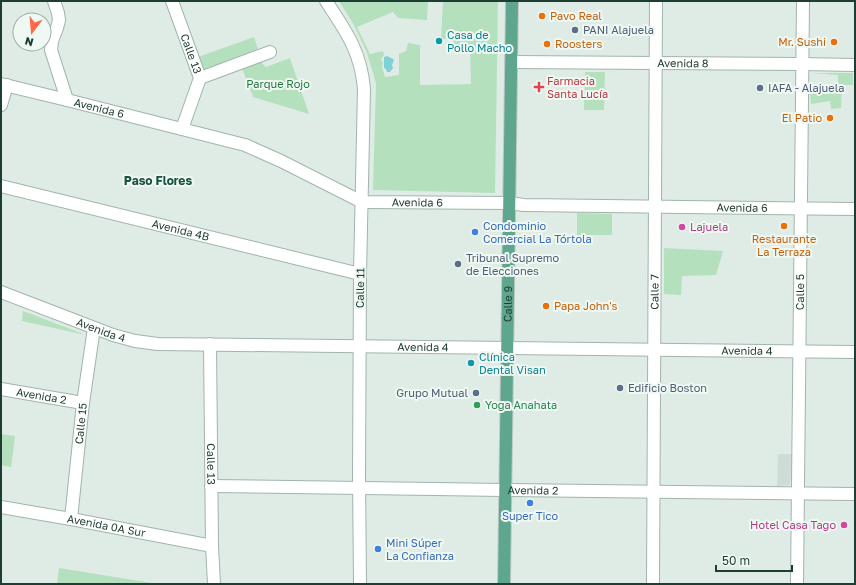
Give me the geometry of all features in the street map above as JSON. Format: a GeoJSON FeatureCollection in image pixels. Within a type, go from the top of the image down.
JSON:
{"type":"FeatureCollection","features":[{"type":"Feature","properties":{"kind":"main road","name":"Calle 9"},"geometry":{"type":"LineString","coordinates":[[504,584],[512,1]]}},
{"type":"Feature","properties":{"kind":"street"},"geometry":{"type":"LineString","coordinates":[[54,1],[59,20],[52,41],[51,50],[67,100]]}},
{"type":"Feature","properties":{"kind":"street","name":"Calle 13"},"geometry":{"type":"LineString","coordinates":[[172,1],[200,78],[182,129]]}},
{"type":"Feature","properties":{"kind":"street","name":"Calle 11"},"geometry":{"type":"LineString","coordinates":[[326,1],[354,46],[361,66],[364,89],[360,274],[360,584]]}},
{"type":"Feature","properties":{"kind":"street","name":"Calle 7"},"geometry":{"type":"LineString","coordinates":[[653,584],[656,1]]}},
{"type":"Feature","properties":{"kind":"street","name":"Calle 5"},"geometry":{"type":"LineString","coordinates":[[797,584],[803,1]]}},
{"type":"Feature","properties":{"kind":"street"},"geometry":{"type":"LineString","coordinates":[[200,78],[270,52]]}},
{"type":"Feature","properties":{"kind":"street","name":"Avenida 8"},"geometry":{"type":"LineString","coordinates":[[511,62],[855,65]]}},
{"type":"Feature","properties":{"kind":"street"},"geometry":{"type":"LineString","coordinates":[[1,105],[4,85]]}},
{"type":"Feature","properties":{"kind":"street","name":"Avenida 6"},"geometry":{"type":"LineString","coordinates":[[4,85],[237,143],[281,161],[362,202],[855,209]]}},
{"type":"Feature","properties":{"kind":"street","name":"Avenida 4B"},"geometry":{"type":"LineString","coordinates":[[1,186],[360,274]]}},
{"type":"Feature","properties":{"kind":"street","name":"Avenida 4"},"geometry":{"type":"LineString","coordinates":[[1,292],[94,328],[147,343],[855,352]]}},
{"type":"Feature","properties":{"kind":"street","name":"Calle 15"},"geometry":{"type":"LineString","coordinates":[[71,519],[83,403],[94,328]]}},
{"type":"Feature","properties":{"kind":"street","name":"Calle 13"},"geometry":{"type":"LineString","coordinates":[[210,344],[211,486],[214,584]]}},
{"type":"Feature","properties":{"kind":"street","name":"Avenida 2"},"geometry":{"type":"LineString","coordinates":[[1,389],[83,403]]}},
{"type":"Feature","properties":{"kind":"street","name":"Avenida 2"},"geometry":{"type":"LineString","coordinates":[[211,486],[855,494]]}},
{"type":"Feature","properties":{"kind":"street","name":"Avenida 0A Sur"},"geometry":{"type":"LineString","coordinates":[[1,507],[212,546]]}},
{"type":"Feature","properties":{"kind":"shaded area"},"geometry":{"type":"Polygon","coordinates":[[[778,454],[792,454],[792,479],[790,479],[790,485],[777,486],[778,454]]]}},
{"type":"Feature","properties":{"kind":"green space"},"geometry":{"type":"Polygon","coordinates":[[[339,1],[428,1],[427,20],[398,18],[393,12],[357,27],[370,54],[383,51],[384,55],[381,59],[385,77],[399,75],[399,54],[406,51],[408,43],[420,45],[420,85],[471,84],[470,48],[454,49],[453,38],[441,39],[443,2],[432,1],[498,1],[495,193],[373,190],[376,83],[367,53],[354,25],[339,1]]]}},
{"type":"Feature","properties":{"kind":"green space"},"geometry":{"type":"Polygon","coordinates":[[[254,37],[259,52],[203,71],[198,57],[254,37]]]}},
{"type":"Feature","properties":{"kind":"green space","name":"Parque Rojo"},"geometry":{"type":"Polygon","coordinates":[[[290,58],[309,114],[253,97],[242,68],[260,61],[266,67],[290,58]]]}},
{"type":"Feature","properties":{"kind":"green space"},"geometry":{"type":"Polygon","coordinates":[[[585,72],[605,72],[604,110],[584,110],[585,72]]]}},
{"type":"Feature","properties":{"kind":"green space"},"geometry":{"type":"Polygon","coordinates":[[[811,73],[853,73],[853,85],[842,85],[841,108],[831,109],[830,101],[811,104],[810,92],[838,90],[838,75],[811,73]]]}},
{"type":"Feature","properties":{"kind":"green space"},"geometry":{"type":"Polygon","coordinates":[[[577,213],[612,214],[612,235],[577,235],[577,213]]]}},
{"type":"Feature","properties":{"kind":"green space"},"geometry":{"type":"Polygon","coordinates":[[[664,248],[723,251],[716,275],[682,276],[681,295],[664,294],[664,248]]]}},
{"type":"Feature","properties":{"kind":"green space"},"geometry":{"type":"Polygon","coordinates":[[[23,311],[81,333],[81,334],[22,321],[23,311]]]}},
{"type":"Feature","properties":{"kind":"green space"},"geometry":{"type":"Polygon","coordinates":[[[1,434],[15,436],[11,467],[1,465],[1,434]]]}},
{"type":"Feature","properties":{"kind":"green space"},"geometry":{"type":"Polygon","coordinates":[[[59,568],[158,584],[57,584],[59,568]]]}},
{"type":"Feature","properties":{"kind":"water"},"geometry":{"type":"Polygon","coordinates":[[[387,56],[394,60],[392,65],[393,68],[390,72],[387,72],[384,68],[384,57],[387,56]]]}},
{"type":"Feature","properties":{"kind":"place","name":"Pavo Real"},"geometry":{"type":"Point","coordinates":[542,16]}},
{"type":"Feature","properties":{"kind":"place","name":"PANI Alajuela"},"geometry":{"type":"Point","coordinates":[575,30]}},
{"type":"Feature","properties":{"kind":"place","name":"Casa de Pollo Macho"},"geometry":{"type":"Point","coordinates":[439,41]}},
{"type":"Feature","properties":{"kind":"place","name":"Mr. Sushi"},"geometry":{"type":"Point","coordinates":[834,42]}},
{"type":"Feature","properties":{"kind":"place","name":"Roosters"},"geometry":{"type":"Point","coordinates":[547,44]}},
{"type":"Feature","properties":{"kind":"place","name":"Farmacia Santa Lucía"},"geometry":{"type":"Point","coordinates":[539,87]}},
{"type":"Feature","properties":{"kind":"place","name":"IAFA - Alajuela"},"geometry":{"type":"Point","coordinates":[760,88]}},
{"type":"Feature","properties":{"kind":"place","name":"El Patio"},"geometry":{"type":"Point","coordinates":[830,118]}},
{"type":"Feature","properties":{"kind":"place","name":"Restaurante La Terraza"},"geometry":{"type":"Point","coordinates":[784,226]}},
{"type":"Feature","properties":{"kind":"place","name":"Lajuela"},"geometry":{"type":"Point","coordinates":[682,227]}},
{"type":"Feature","properties":{"kind":"place","name":"Condominio Comercial La Tórtola"},"geometry":{"type":"Point","coordinates":[475,232]}},
{"type":"Feature","properties":{"kind":"place","name":"Tribunal Supremo de Elecciones"},"geometry":{"type":"Point","coordinates":[458,264]}},
{"type":"Feature","properties":{"kind":"place","name":"Papa John's"},"geometry":{"type":"Point","coordinates":[546,306]}},
{"type":"Feature","properties":{"kind":"place","name":"Clínica Dental Visan"},"geometry":{"type":"Point","coordinates":[471,363]}},
{"type":"Feature","properties":{"kind":"place","name":"Edificio Boston"},"geometry":{"type":"Point","coordinates":[620,388]}},
{"type":"Feature","properties":{"kind":"place","name":"Grupo Mutual"},"geometry":{"type":"Point","coordinates":[476,393]}},
{"type":"Feature","properties":{"kind":"place","name":"Yoga Anahata"},"geometry":{"type":"Point","coordinates":[477,405]}},
{"type":"Feature","properties":{"kind":"place","name":"Super Tico"},"geometry":{"type":"Point","coordinates":[530,503]}},
{"type":"Feature","properties":{"kind":"place","name":"Hotel Casa Tago"},"geometry":{"type":"Point","coordinates":[844,525]}},
{"type":"Feature","properties":{"kind":"place","name":"Mini Súper La Confianza"},"geometry":{"type":"Point","coordinates":[378,549]}},
{"type":"Feature","properties":{"kind":"district","name":"Paso Flores"},"geometry":{"type":"Point","coordinates":[158,181]}}]}
